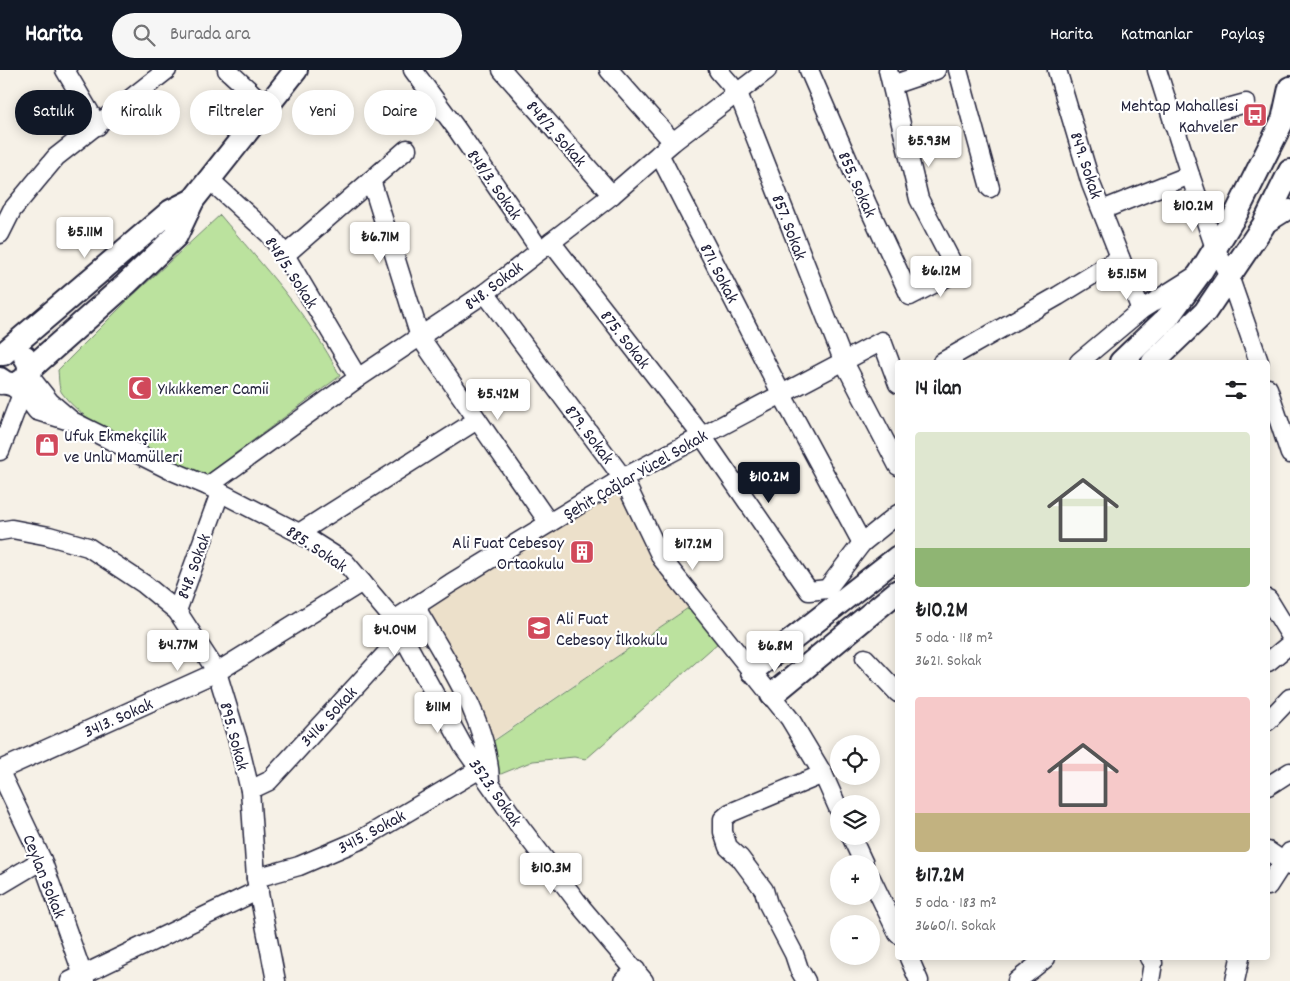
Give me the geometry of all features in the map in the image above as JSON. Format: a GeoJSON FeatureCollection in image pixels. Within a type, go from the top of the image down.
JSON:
{"type":"FeatureCollection","features":[{"type":"Feature","properties":{"kind":"main road"},"geometry":{"type":"LineString","coordinates":[[280,90],[296,70]]}},
{"type":"Feature","properties":{"kind":"main road"},"geometry":{"type":"LineString","coordinates":[[1123,360],[1168,317],[1200,273],[1236,214],[1283,120],[1290,88]]}},
{"type":"Feature","properties":{"kind":"main road"},"geometry":{"type":"LineString","coordinates":[[8,385],[20,383],[24,380],[29,370],[126,284],[176,236],[193,200],[245,135]]}},
{"type":"Feature","properties":{"kind":"main road"},"geometry":{"type":"LineString","coordinates":[[1157,360],[1204,312],[1263,226],[1290,171]]}},
{"type":"Feature","properties":{"kind":"main road"},"geometry":{"type":"LineString","coordinates":[[1,354],[171,211],[193,200]]}},
{"type":"Feature","properties":{"kind":"main road"},"geometry":{"type":"LineString","coordinates":[[1,354],[8,351],[19,352],[27,359],[29,370]]}},
{"type":"Feature","properties":{"kind":"main road"},"geometry":{"type":"LineString","coordinates":[[752,671],[895,559]]}},
{"type":"Feature","properties":{"kind":"main road"},"geometry":{"type":"LineString","coordinates":[[772,695],[895,596]]}},
{"type":"Feature","properties":{"kind":"street"},"geometry":{"type":"LineString","coordinates":[[64,70],[98,126]]}},
{"type":"Feature","properties":{"kind":"street"},"geometry":{"type":"LineString","coordinates":[[0,234],[12,210],[56,157],[98,126],[167,70]]}},
{"type":"Feature","properties":{"kind":"street"},"geometry":{"type":"LineString","coordinates":[[227,70],[249,90]]}},
{"type":"Feature","properties":{"kind":"street","name":"848/3. Sokak"},"geometry":{"type":"LineString","coordinates":[[413,70],[545,246]]}},
{"type":"Feature","properties":{"kind":"street","name":"848/2. Sokak"},"geometry":{"type":"LineString","coordinates":[[502,70],[612,195]]}},
{"type":"Feature","properties":{"kind":"street"},"geometry":{"type":"LineString","coordinates":[[609,70],[673,142]]}},
{"type":"Feature","properties":{"kind":"street","name":"857. Sokak"},"geometry":{"type":"LineString","coordinates":[[718,70],[738,93],[843,360],[895,460]]}},
{"type":"Feature","properties":{"kind":"street","name":"848. Sokak"},"geometry":{"type":"LineString","coordinates":[[177,611],[214,489],[358,378],[485,293],[612,195],[673,142],[767,70]]}},
{"type":"Feature","properties":{"kind":"street","name":"855. Sokak"},"geometry":{"type":"LineString","coordinates":[[809,70],[867,204],[910,296],[957,272],[919,199],[890,77]]}},
{"type":"Feature","properties":{"kind":"street"},"geometry":{"type":"LineString","coordinates":[[890,77],[936,70]]}},
{"type":"Feature","properties":{"kind":"street"},"geometry":{"type":"LineString","coordinates":[[958,70],[990,188]]}},
{"type":"Feature","properties":{"kind":"street","name":"849. Sokak"},"geometry":{"type":"LineString","coordinates":[[1057,70],[1091,184],[1141,310]]}},
{"type":"Feature","properties":{"kind":"street"},"geometry":{"type":"LineString","coordinates":[[1157,70],[1215,248],[1229,276],[1258,360]]}},
{"type":"Feature","properties":{"kind":"street"},"geometry":{"type":"LineString","coordinates":[[1173,123],[1246,103]]}},
{"type":"Feature","properties":{"kind":"street"},"geometry":{"type":"LineString","coordinates":[[285,256],[407,149]]}},
{"type":"Feature","properties":{"kind":"street","name":"871. Sokak"},"geometry":{"type":"LineString","coordinates":[[659,154],[782,393],[862,543]]}},
{"type":"Feature","properties":{"kind":"street"},"geometry":{"type":"LineString","coordinates":[[1102,210],[1190,175]]}},
{"type":"Feature","properties":{"kind":"street","name":"848/5. Sokak"},"geometry":{"type":"LineString","coordinates":[[210,180],[269,234],[285,256],[358,378]]}},
{"type":"Feature","properties":{"kind":"street"},"geometry":{"type":"LineString","coordinates":[[371,180],[420,337],[549,523]]}},
{"type":"Feature","properties":{"kind":"street"},"geometry":{"type":"LineString","coordinates":[[1263,226],[1290,209]]}},
{"type":"Feature","properties":{"kind":"street","name":"875. Sokak"},"geometry":{"type":"LineString","coordinates":[[545,246],[702,436],[809,591],[828,589],[862,543]]}},
{"type":"Feature","properties":{"kind":"street"},"geometry":{"type":"LineString","coordinates":[[946,360],[1058,296],[1120,258]]}},
{"type":"Feature","properties":{"kind":"street"},"geometry":{"type":"LineString","coordinates":[[1081,360],[1141,310],[1200,273]]}},
{"type":"Feature","properties":{"kind":"street","name":"879. Sokak"},"geometry":{"type":"LineString","coordinates":[[485,293],[623,478],[662,558],[790,719],[823,774],[832,795]]}},
{"type":"Feature","properties":{"kind":"street","name":"Şehit Çağlar Yücel Sokak"},"geometry":{"type":"LineString","coordinates":[[394,620],[623,478],[882,340],[895,376]]}},
{"type":"Feature","properties":{"kind":"street"},"geometry":{"type":"LineString","coordinates":[[29,370],[31,378],[50,402],[72,421]]}},
{"type":"Feature","properties":{"kind":"street"},"geometry":{"type":"LineString","coordinates":[[8,385],[37,412],[72,421]]}},
{"type":"Feature","properties":{"kind":"street"},"geometry":{"type":"LineString","coordinates":[[0,451],[8,385]]}},
{"type":"Feature","properties":{"kind":"street"},"geometry":{"type":"LineString","coordinates":[[1270,391],[1282,406],[1290,454]]}},
{"type":"Feature","properties":{"kind":"street"},"geometry":{"type":"LineString","coordinates":[[298,533],[477,420]]}},
{"type":"Feature","properties":{"kind":"street","name":"885. Sokak"},"geometry":{"type":"LineString","coordinates":[[72,421],[170,470],[214,489],[298,533],[345,562],[394,620],[417,663]]}},
{"type":"Feature","properties":{"kind":"street"},"geometry":{"type":"LineString","coordinates":[[862,543],[895,516]]}},
{"type":"Feature","properties":{"kind":"street","name":"895. Sokak"},"geometry":{"type":"LineString","coordinates":[[0,531],[12,529],[49,536],[88,547],[144,584],[177,611],[217,672],[238,741],[250,790],[258,884],[276,981]]}},
{"type":"Feature","properties":{"kind":"street","name":"3413. Sokak"},"geometry":{"type":"LineString","coordinates":[[0,771],[217,672],[362,582]]}},
{"type":"Feature","properties":{"kind":"street"},"geometry":{"type":"LineString","coordinates":[[1270,602],[1290,635]]}},
{"type":"Feature","properties":{"kind":"street"},"geometry":{"type":"LineString","coordinates":[[416,606],[461,687],[482,733],[490,769],[490,784]]}},
{"type":"Feature","properties":{"kind":"street","name":"3416. Sokak"},"geometry":{"type":"LineString","coordinates":[[250,790],[270,780],[402,636]]}},
{"type":"Feature","properties":{"kind":"street"},"geometry":{"type":"LineString","coordinates":[[1270,660],[1290,644]]}},
{"type":"Feature","properties":{"kind":"street"},"geometry":{"type":"LineString","coordinates":[[865,658],[895,690]]}},
{"type":"Feature","properties":{"kind":"street","name":"3523. Sokak"},"geometry":{"type":"LineString","coordinates":[[417,663],[463,746],[521,828],[634,977]]}},
{"type":"Feature","properties":{"kind":"street"},"geometry":{"type":"LineString","coordinates":[[1270,720],[1290,698]]}},
{"type":"Feature","properties":{"kind":"street","name":"3415. Sokak"},"geometry":{"type":"LineString","coordinates":[[79,979],[258,884],[362,839],[480,770]]}},
{"type":"Feature","properties":{"kind":"street","name":"Ceylan Sokak"},"geometry":{"type":"LineString","coordinates":[[0,771],[42,860],[79,979]]}},
{"type":"Feature","properties":{"kind":"street"},"geometry":{"type":"LineString","coordinates":[[1270,785],[1290,772]]}},
{"type":"Feature","properties":{"kind":"street"},"geometry":{"type":"LineString","coordinates":[[806,981],[768,904],[764,890],[740,858],[728,847],[723,832],[722,819],[730,813],[823,774]]}},
{"type":"Feature","properties":{"kind":"street"},"geometry":{"type":"LineString","coordinates":[[1270,852],[1288,860],[1270,883]]}},
{"type":"Feature","properties":{"kind":"street"},"geometry":{"type":"LineString","coordinates":[[0,886],[42,860]]}},
{"type":"Feature","properties":{"kind":"street"},"geometry":{"type":"LineString","coordinates":[[880,897],[895,928]]}},
{"type":"Feature","properties":{"kind":"street"},"geometry":{"type":"LineString","coordinates":[[909,960],[919,981]]}},
{"type":"Feature","properties":{"kind":"street"},"geometry":{"type":"LineString","coordinates":[[1017,981],[1043,960]]}},
{"type":"Feature","properties":{"kind":"street"},"geometry":{"type":"LineString","coordinates":[[1150,981],[1153,963],[1151,960]]}},
{"type":"Feature","properties":{"kind":"street"},"geometry":{"type":"LineString","coordinates":[[1235,981],[1240,960]]}},
{"type":"Feature","properties":{"kind":"shaded area","name":"Ali Fuat Cebesoy İlkokulu"},"geometry":{"type":"Polygon","coordinates":[[[617,485],[656,566],[689,607],[480,749],[427,644],[413,611],[617,485]]]}},
{"type":"Feature","properties":{"kind":"green space"},"geometry":{"type":"Polygon","coordinates":[[[220,215],[300,312],[315,333],[340,376],[205,476],[128,442],[90,419],[74,407],[62,393],[59,385],[58,370],[129,299],[220,215]]]}},
{"type":"Feature","properties":{"kind":"green space"},"geometry":{"type":"Polygon","coordinates":[[[691,606],[719,642],[586,759],[574,757],[533,761],[496,776],[482,749],[691,606]]]}},
{"type":"Feature","properties":{"kind":"place","name":"Mehtap Mahallesi Kahveler"},"geometry":{"type":"Point","coordinates":[1255,115]}},
{"type":"Feature","properties":{"kind":"place","name":"Yıkıkkemer Camii"},"geometry":{"type":"Point","coordinates":[140,388]}},
{"type":"Feature","properties":{"kind":"place","name":"Ufuk Ekmekçilik ve Unlu Mamülleri"},"geometry":{"type":"Point","coordinates":[47,445]}},
{"type":"Feature","properties":{"kind":"place","name":"Ali Fuat Cebesoy Ortaokulu"},"geometry":{"type":"Point","coordinates":[582,552]}},
{"type":"Feature","properties":{"kind":"place","name":"Ali Fuat Cebesoy İlkokulu"},"geometry":{"type":"Point","coordinates":[539,628]}}]}
